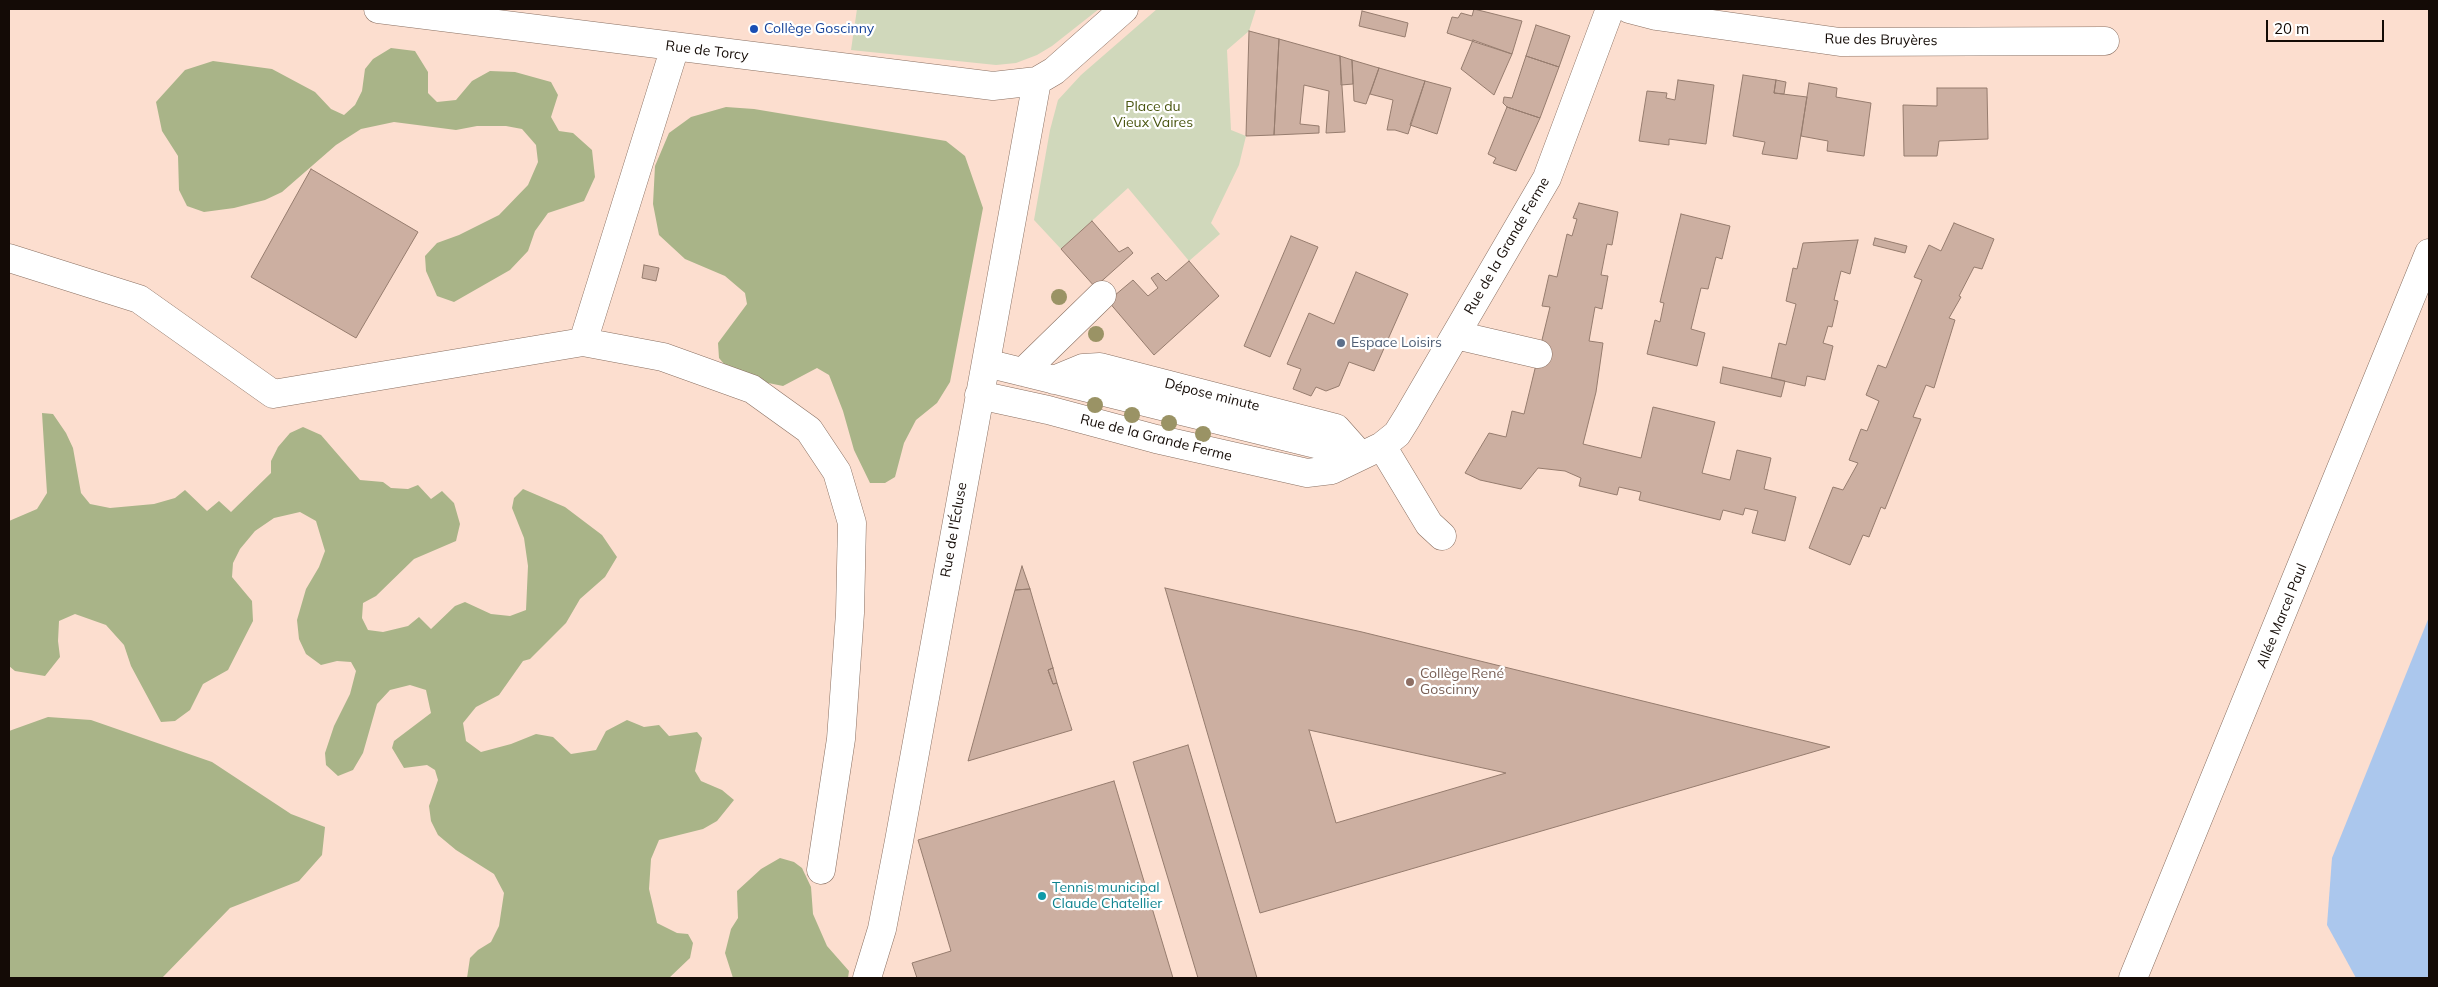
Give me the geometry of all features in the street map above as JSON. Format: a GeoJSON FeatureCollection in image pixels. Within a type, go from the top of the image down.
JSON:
{"type":"FeatureCollection","features":[{"type":"Feature","properties":{"kind":"street","name":"Rue de Torcy"},"geometry":{"type":"LineString","coordinates":[[378,9],[993,86],[1037,81]]}},
{"type":"Feature","properties":{"kind":"street"},"geometry":{"type":"LineString","coordinates":[[1037,81],[1054,72],[1124,9]]}},
{"type":"Feature","properties":{"kind":"street","name":"Rue de la Grande Ferme"},"geometry":{"type":"LineString","coordinates":[[979,395],[1287,470],[1307,473],[1332,470],[1371,450],[1397,434],[1548,178],[1610,9]]}},
{"type":"Feature","properties":{"kind":"street","name":"Rue des Bruyères"},"geometry":{"type":"LineString","coordinates":[[1630,9],[1656,16],[1840,42],[2105,41]]}},
{"type":"Feature","properties":{"kind":"street"},"geometry":{"type":"LineString","coordinates":[[582,342],[675,47]]}},
{"type":"Feature","properties":{"kind":"street","name":"Rue de l'Écluse"},"geometry":{"type":"LineString","coordinates":[[867,978],[882,929],[1037,81]]}},
{"type":"Feature","properties":{"kind":"street","name":"Allée Marcel Paul"},"geometry":{"type":"LineString","coordinates":[[2133,978],[2429,254]]}},
{"type":"Feature","properties":{"kind":"street"},"geometry":{"type":"LineString","coordinates":[[9,258],[140,299],[273,394],[582,342],[663,357],[752,389],[809,430],[837,472],[852,523],[850,613],[841,739],[821,870]]}},
{"type":"Feature","properties":{"kind":"street"},"geometry":{"type":"LineString","coordinates":[[1024,372],[1102,295]]}},
{"type":"Feature","properties":{"kind":"street"},"geometry":{"type":"LineString","coordinates":[[1456,335],[1538,354]]}},
{"type":"Feature","properties":{"kind":"street"},"geometry":{"type":"LineString","coordinates":[[986,363],[1054,380],[1371,450],[1429,524],[1442,536]]}},
{"type":"Feature","properties":{"kind":"green space"},"geometry":{"type":"Polygon","coordinates":[[[857,9],[1099,9],[1052,46],[1037,55],[1016,63],[996,65],[851,50],[857,9]]]}},
{"type":"Feature","properties":{"kind":"green space","name":"Place du Vieux Vaires"},"geometry":{"type":"Polygon","coordinates":[[[1157,9],[1256,9],[1249,31],[1227,50],[1231,130],[1246,136],[1239,165],[1211,223],[1220,234],[1189,261],[1128,188],[1061,249],[1034,220],[1050,130],[1058,100],[1081,75],[1157,9]]]}},
{"type":"Feature","properties":{"kind":"green space"},"geometry":{"type":"Polygon","coordinates":[[[391,48],[415,51],[428,72],[428,93],[437,102],[456,100],[472,81],[490,71],[515,72],[551,82],[558,95],[551,117],[559,131],[573,133],[592,150],[595,177],[584,201],[548,213],[535,231],[528,251],[510,270],[454,302],[437,296],[426,271],[425,256],[437,243],[459,235],[499,215],[528,185],[538,162],[536,145],[522,129],[506,126],[477,126],[456,130],[394,122],[361,129],[336,145],[282,192],[265,200],[234,208],[204,212],[187,206],[179,190],[178,156],[162,131],[156,102],[185,70],[213,61],[272,69],[315,92],[331,109],[344,115],[355,105],[362,91],[365,69],[373,59],[391,48]]]}},
{"type":"Feature","properties":{"kind":"green space"},"geometry":{"type":"Polygon","coordinates":[[[726,107],[754,109],[946,141],[965,156],[983,208],[950,382],[937,403],[916,420],[904,443],[895,477],[885,483],[870,483],[854,450],[843,411],[829,375],[817,368],[783,386],[734,376],[719,358],[718,343],[747,304],[745,293],[725,276],[685,259],[659,235],[653,204],[655,166],[669,133],[691,117],[726,107]]]}},
{"type":"Feature","properties":{"kind":"green space"},"geometry":{"type":"Polygon","coordinates":[[[42,413],[53,414],[66,433],[73,448],[81,493],[90,504],[110,508],[154,504],[175,498],[185,490],[207,511],[219,501],[231,512],[271,473],[271,461],[278,447],[290,433],[303,427],[321,435],[360,480],[383,482],[391,488],[408,489],[418,485],[431,499],[442,491],[454,503],[460,524],[456,541],[414,559],[376,596],[363,603],[362,618],[368,630],[383,632],[408,626],[419,617],[431,629],[455,606],[465,602],[491,614],[510,616],[526,610],[528,566],[524,538],[512,508],[514,498],[523,489],[565,507],[602,535],[617,557],[605,577],[580,599],[566,623],[530,659],[523,661],[499,695],[476,707],[463,723],[466,741],[481,752],[511,744],[536,734],[553,737],[571,754],[596,750],[606,731],[627,720],[644,727],[659,725],[669,736],[697,732],[702,738],[695,771],[701,781],[722,790],[734,800],[717,821],[703,829],[659,840],[651,859],[649,889],[657,923],[677,933],[688,934],[693,943],[690,958],[669,978],[467,978],[470,958],[478,950],[491,942],[499,926],[504,893],[494,874],[456,850],[438,835],[431,821],[429,806],[438,780],[435,770],[427,765],[404,768],[392,748],[394,741],[431,713],[426,690],[410,685],[390,690],[377,704],[363,753],[353,770],[338,776],[326,765],[325,753],[334,726],[350,694],[356,671],[351,662],[337,661],[321,665],[306,654],[299,639],[297,620],[306,589],[319,567],[325,551],[316,521],[300,512],[274,518],[255,531],[240,549],[233,563],[232,577],[252,601],[253,621],[228,670],[203,684],[190,710],[175,721],[161,722],[131,666],[124,645],[106,625],[75,614],[59,621],[58,641],[60,657],[45,676],[15,671],[9,666],[9,521],[37,509],[47,493],[42,413]]]}},
{"type":"Feature","properties":{"kind":"green space"},"geometry":{"type":"Polygon","coordinates":[[[48,717],[91,720],[212,762],[291,814],[325,827],[322,855],[299,881],[230,908],[162,978],[9,978],[9,731],[48,717]]]}},
{"type":"Feature","properties":{"kind":"green space"},"geometry":{"type":"Polygon","coordinates":[[[780,858],[794,862],[802,868],[811,887],[813,914],[827,946],[849,971],[848,978],[733,978],[725,953],[731,929],[738,918],[737,891],[761,869],[780,858]]]}},
{"type":"Feature","properties":{"kind":"water"},"geometry":{"type":"Polygon","coordinates":[[[2429,617],[2429,978],[2356,978],[2327,925],[2332,858],[2429,617]]]}},
{"type":"Feature","properties":{"kind":"building"},"geometry":{"type":"Polygon","coordinates":[[[1474,9],[1522,21],[1512,54],[1447,33],[1452,17],[1458,18],[1461,13],[1472,16],[1474,9]]]}},
{"type":"Feature","properties":{"kind":"building"},"geometry":{"type":"Polygon","coordinates":[[[1362,11],[1408,23],[1405,37],[1359,26],[1362,11]]]}},
{"type":"Feature","properties":{"kind":"building"},"geometry":{"type":"Polygon","coordinates":[[[1536,25],[1570,36],[1559,67],[1526,56],[1536,25]]]}},
{"type":"Feature","properties":{"kind":"building"},"geometry":{"type":"Polygon","coordinates":[[[1249,31],[1279,39],[1274,135],[1246,136],[1249,31]]]}},
{"type":"Feature","properties":{"kind":"building"},"geometry":{"type":"Polygon","coordinates":[[[1279,39],[1340,56],[1345,132],[1326,133],[1329,91],[1304,85],[1300,124],[1319,126],[1319,133],[1274,135],[1279,39]]]}},
{"type":"Feature","properties":{"kind":"building"},"geometry":{"type":"Polygon","coordinates":[[[1473,40],[1512,54],[1494,95],[1461,69],[1473,40]]]}},
{"type":"Feature","properties":{"kind":"building"},"geometry":{"type":"Polygon","coordinates":[[[1340,56],[1352,60],[1353,84],[1341,85],[1340,56]]]}},
{"type":"Feature","properties":{"kind":"building"},"geometry":{"type":"Polygon","coordinates":[[[1526,56],[1559,67],[1540,118],[1507,107],[1503,103],[1504,97],[1512,98],[1526,56]]]}},
{"type":"Feature","properties":{"kind":"building"},"geometry":{"type":"Polygon","coordinates":[[[1352,60],[1379,68],[1366,104],[1354,101],[1352,60]]]}},
{"type":"Feature","properties":{"kind":"building"},"geometry":{"type":"Polygon","coordinates":[[[1379,68],[1425,81],[1408,134],[1387,130],[1393,100],[1370,94],[1379,68]]]}},
{"type":"Feature","properties":{"kind":"building"},"geometry":{"type":"Polygon","coordinates":[[[1743,75],[1776,80],[1774,93],[1807,97],[1797,159],[1762,154],[1765,142],[1733,136],[1743,75]]]}},
{"type":"Feature","properties":{"kind":"building"},"geometry":{"type":"Polygon","coordinates":[[[1678,80],[1714,85],[1706,144],[1669,139],[1669,145],[1639,141],[1647,91],[1667,93],[1666,98],[1675,100],[1678,80]]]}},
{"type":"Feature","properties":{"kind":"building"},"geometry":{"type":"Polygon","coordinates":[[[1776,80],[1786,82],[1784,94],[1774,93],[1776,80]]]}},
{"type":"Feature","properties":{"kind":"building"},"geometry":{"type":"Polygon","coordinates":[[[1425,81],[1451,88],[1437,134],[1410,125],[1425,81]]]}},
{"type":"Feature","properties":{"kind":"building"},"geometry":{"type":"Polygon","coordinates":[[[1809,83],[1837,88],[1836,97],[1871,103],[1864,156],[1827,151],[1828,141],[1801,136],[1809,83]]]}},
{"type":"Feature","properties":{"kind":"building"},"geometry":{"type":"Polygon","coordinates":[[[1937,88],[1987,88],[1988,139],[1939,141],[1937,156],[1904,156],[1903,105],[1937,106],[1937,88]]]}},
{"type":"Feature","properties":{"kind":"building"},"geometry":{"type":"Polygon","coordinates":[[[1507,107],[1540,118],[1516,171],[1493,163],[1496,158],[1488,154],[1507,107]]]}},
{"type":"Feature","properties":{"kind":"building"},"geometry":{"type":"Polygon","coordinates":[[[311,169],[418,232],[356,338],[251,277],[311,169]]]}},
{"type":"Feature","properties":{"kind":"building"},"geometry":{"type":"Polygon","coordinates":[[[1579,203],[1618,212],[1612,245],[1607,244],[1601,275],[1608,276],[1602,309],[1595,307],[1589,341],[1603,343],[1596,392],[1583,444],[1641,458],[1653,407],[1715,422],[1702,473],[1730,480],[1737,450],[1771,458],[1764,489],[1796,497],[1785,541],[1752,533],[1758,511],[1745,508],[1743,515],[1723,510],[1720,520],[1639,500],[1641,492],[1619,487],[1617,495],[1579,486],[1581,478],[1565,471],[1538,468],[1521,489],[1480,480],[1465,473],[1489,433],[1506,437],[1512,411],[1524,414],[1550,307],[1542,306],[1549,275],[1557,277],[1567,234],[1572,236],[1577,219],[1573,218],[1579,203]]]}},
{"type":"Feature","properties":{"kind":"building"},"geometry":{"type":"Polygon","coordinates":[[[1681,214],[1730,226],[1722,259],[1716,257],[1708,289],[1701,288],[1691,329],[1705,333],[1697,366],[1647,354],[1655,320],[1660,322],[1664,303],[1660,302],[1681,214]]]}},
{"type":"Feature","properties":{"kind":"building"},"geometry":{"type":"Polygon","coordinates":[[[1092,221],[1119,252],[1128,247],[1133,253],[1095,287],[1061,249],[1092,221]]]}},
{"type":"Feature","properties":{"kind":"building"},"geometry":{"type":"Polygon","coordinates":[[[1954,223],[1994,239],[1982,269],[1974,267],[1959,296],[1961,297],[1949,318],[1955,320],[1934,388],[1926,385],[1913,417],[1921,419],[1885,509],[1881,507],[1869,537],[1863,535],[1850,565],[1809,548],[1833,487],[1843,490],[1858,463],[1849,460],[1861,429],[1867,431],[1879,401],[1866,395],[1878,365],[1886,368],[1922,280],[1914,277],[1929,245],[1941,251],[1954,223]]]}},
{"type":"Feature","properties":{"kind":"building"},"geometry":{"type":"Polygon","coordinates":[[[1291,236],[1318,247],[1270,357],[1244,346],[1291,236]]]}},
{"type":"Feature","properties":{"kind":"building"},"geometry":{"type":"Polygon","coordinates":[[[1875,238],[1907,246],[1905,253],[1873,245],[1875,238]]]}},
{"type":"Feature","properties":{"kind":"building"},"geometry":{"type":"Polygon","coordinates":[[[1858,240],[1850,274],[1841,271],[1834,300],[1838,301],[1832,327],[1828,326],[1823,343],[1833,346],[1825,380],[1807,376],[1805,386],[1771,378],[1779,343],[1786,345],[1796,304],[1786,301],[1793,268],[1797,269],[1803,243],[1858,240]]]}},
{"type":"Feature","properties":{"kind":"building"},"geometry":{"type":"Polygon","coordinates":[[[1189,261],[1219,296],[1154,355],[1108,301],[1133,280],[1148,296],[1158,288],[1151,278],[1158,273],[1166,281],[1189,261]]]}},
{"type":"Feature","properties":{"kind":"building"},"geometry":{"type":"Polygon","coordinates":[[[644,265],[659,268],[656,281],[642,278],[644,265]]]}},
{"type":"Feature","properties":{"kind":"building","name":"Espace Loisirs"},"geometry":{"type":"Polygon","coordinates":[[[1356,272],[1408,294],[1374,371],[1349,362],[1339,386],[1326,391],[1316,387],[1311,396],[1293,389],[1301,369],[1287,364],[1309,313],[1334,324],[1356,272]]]}},
{"type":"Feature","properties":{"kind":"building"},"geometry":{"type":"Polygon","coordinates":[[[1723,367],[1785,381],[1781,397],[1720,383],[1723,367]]]}},
{"type":"Feature","properties":{"kind":"building"},"geometry":{"type":"Polygon","coordinates":[[[1022,566],[1030,589],[1015,590],[1022,566]]]}},
{"type":"Feature","properties":{"kind":"building"},"geometry":{"type":"Polygon","coordinates":[[[1165,588],[1362,632],[1830,747],[1260,913],[1165,588]],[[1309,730],[1336,823],[1506,773],[1309,730]]]}},
{"type":"Feature","properties":{"kind":"building"},"geometry":{"type":"Polygon","coordinates":[[[1030,589],[1053,668],[1048,670],[1053,684],[1057,683],[1072,730],[968,761],[1015,590],[1030,589]]]}},
{"type":"Feature","properties":{"kind":"building"},"geometry":{"type":"Polygon","coordinates":[[[1053,668],[1057,683],[1053,684],[1048,670],[1053,668]]]}},
{"type":"Feature","properties":{"kind":"building"},"geometry":{"type":"Polygon","coordinates":[[[1188,745],[1257,978],[1198,978],[1133,762],[1188,745]]]}},
{"type":"Feature","properties":{"kind":"building","name":"Tennis municipal Claude Chatellier"},"geometry":{"type":"Polygon","coordinates":[[[1114,781],[1173,978],[917,978],[912,963],[951,951],[918,840],[1114,781]]]}},
{"type":"Feature","properties":{"kind":"place","name":"Collège Goscinny"},"geometry":{"type":"Point","coordinates":[754,29]}},
{"type":"Feature","properties":{"kind":"place","name":"Espace Loisirs"},"geometry":{"type":"Point","coordinates":[1341,343]}},
{"type":"Feature","properties":{"kind":"place","name":"Collège René Goscinny"},"geometry":{"type":"Point","coordinates":[1410,682]}},
{"type":"Feature","properties":{"kind":"place","name":"Tennis municipal Claude Chatellier"},"geometry":{"type":"Point","coordinates":[1042,896]}}]}
